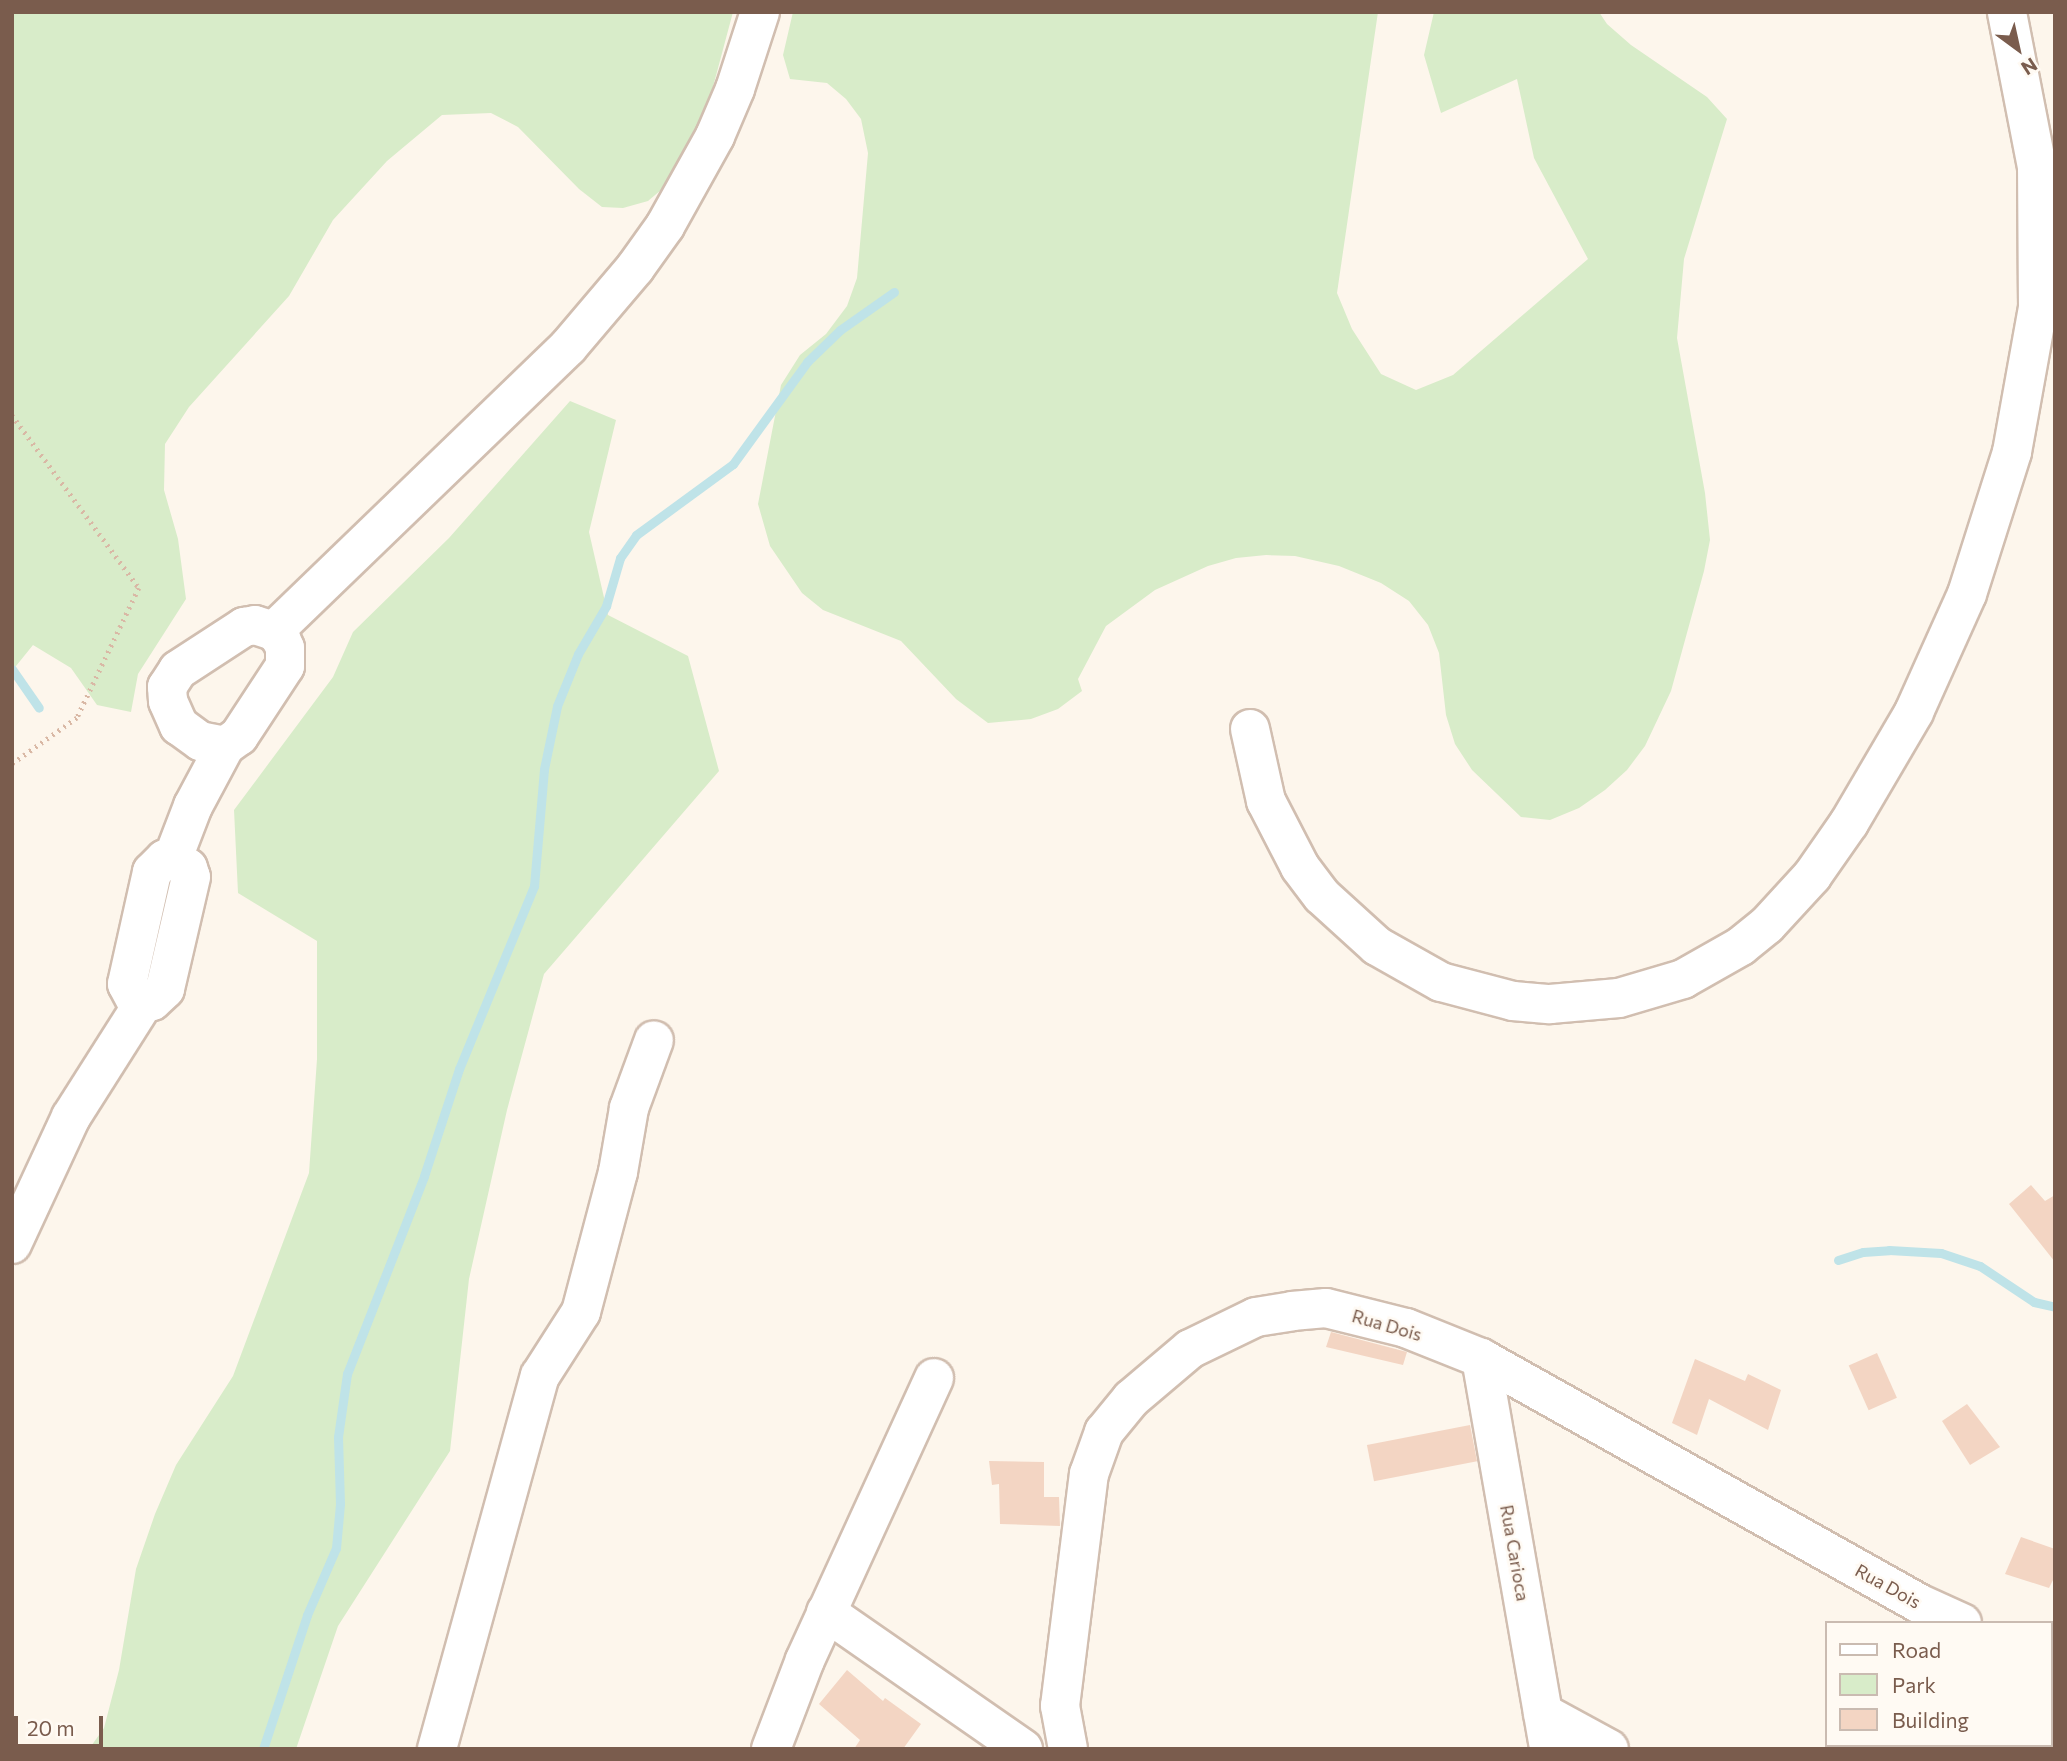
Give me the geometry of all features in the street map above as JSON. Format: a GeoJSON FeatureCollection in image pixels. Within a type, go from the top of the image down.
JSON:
{"type":"FeatureCollection","features":[{"type":"Feature","properties":{"kind":"street"},"geometry":{"type":"LineString","coordinates":[[274,631],[568,347],[635,268],[672,215],[715,136],[735,89],[760,12]]}},
{"type":"Feature","properties":{"kind":"street"},"geometry":{"type":"LineString","coordinates":[[1250,729],[1266,801],[1281,835],[1307,876],[1348,922],[1377,946],[1441,982],[1513,1001],[1587,1003],[1619,998],[1673,983],[1741,946],[1791,902],[1849,823],[1914,712],[1967,594],[2012,453],[2027,381],[2038,307],[2046,165],[2007,12]]}},
{"type":"Feature","properties":{"kind":"street"},"geometry":{"type":"LineString","coordinates":[[12,1244],[71,1117],[144,1002],[135,999],[127,984],[152,872],[165,859],[173,858],[193,806],[225,746],[239,736],[285,666],[285,648],[274,631],[255,625],[244,627],[178,670],[167,687],[168,701],[179,726],[200,741],[225,746]]}},
{"type":"Feature","properties":{"kind":"street"},"geometry":{"type":"LineString","coordinates":[[437,1749],[540,1376],[581,1312],[618,1172],[629,1108],[654,1040]]}},
{"type":"Feature","properties":{"kind":"street","name":"Rua Dois"},"geometry":{"type":"LineString","coordinates":[[1068,1749],[1060,1706],[1089,1474],[1104,1432],[1131,1399],[1189,1349],[1256,1317],[1292,1311],[1325,1308],[1366,1318],[1406,1328],[1481,1358],[1920,1604],[1958,1621]]}},
{"type":"Feature","properties":{"kind":"street","name":"Rua Carioca"},"geometry":{"type":"LineString","coordinates":[[1481,1358],[1546,1731]]}},
{"type":"Feature","properties":{"kind":"street"},"geometry":{"type":"LineString","coordinates":[[771,1749],[826,1612],[934,1378]]}},
{"type":"Feature","properties":{"kind":"street"},"geometry":{"type":"LineString","coordinates":[[826,1612],[1023,1749]]}},
{"type":"Feature","properties":{"kind":"street"},"geometry":{"type":"LineString","coordinates":[[1546,1731],[1609,1749]]}},
{"type":"Feature","properties":{"kind":"path"},"geometry":{"type":"LineString","coordinates":[[12,415],[139,588],[77,718],[12,764]]}},
{"type":"Feature","properties":{"kind":"green space"},"geometry":{"type":"Polygon","coordinates":[[[12,12],[733,12],[706,113],[661,190],[648,201],[623,208],[602,207],[579,189],[518,127],[491,113],[442,115],[387,161],[333,220],[289,296],[189,407],[165,444],[164,490],[178,539],[186,599],[138,674],[131,712],[97,705],[71,668],[33,645],[12,671],[12,12]]]}},
{"type":"Feature","properties":{"kind":"green space"},"geometry":{"type":"Polygon","coordinates":[[[793,12],[1378,12],[1337,293],[1352,329],[1381,374],[1416,390],[1453,375],[1588,259],[1534,158],[1517,79],[1441,113],[1424,55],[1434,12],[1599,12],[1607,24],[1631,45],[1707,97],[1727,119],[1684,259],[1677,338],[1705,493],[1710,540],[1671,691],[1645,746],[1627,770],[1579,808],[1550,820],[1521,817],[1472,770],[1455,744],[1446,715],[1439,653],[1428,625],[1409,601],[1381,583],[1339,566],[1295,556],[1236,558],[1208,566],[1155,590],[1106,626],[1078,679],[1082,691],[1058,709],[1031,719],[988,723],[956,699],[901,641],[823,610],[802,593],[770,546],[758,504],[781,385],[800,355],[826,334],[847,306],[857,278],[868,153],[861,119],[846,99],[827,83],[790,79],[783,55],[793,12]]]}},
{"type":"Feature","properties":{"kind":"green space"},"geometry":{"type":"Polygon","coordinates":[[[570,401],[616,420],[589,532],[608,615],[688,656],[719,771],[544,974],[507,1110],[469,1279],[450,1451],[338,1626],[296,1749],[89,1749],[104,1728],[119,1670],[136,1569],[155,1514],[176,1465],[233,1376],[309,1173],[317,1059],[317,941],[238,893],[234,810],[333,677],[353,632],[449,538],[570,401]]]}},
{"type":"Feature","properties":{"kind":"building"},"geometry":{"type":"Polygon","coordinates":[[[2031,1185],[2045,1201],[2055,1195],[2055,1262],[2009,1204],[2031,1185]]]}},
{"type":"Feature","properties":{"kind":"building"},"geometry":{"type":"Polygon","coordinates":[[[1331,1332],[1407,1352],[1403,1365],[1326,1347],[1331,1332]]]}},
{"type":"Feature","properties":{"kind":"building"},"geometry":{"type":"Polygon","coordinates":[[[1877,1353],[1897,1398],[1869,1410],[1849,1366],[1877,1353]]]}},
{"type":"Feature","properties":{"kind":"building"},"geometry":{"type":"Polygon","coordinates":[[[1695,1359],[1745,1381],[1748,1374],[1781,1390],[1768,1430],[1709,1399],[1697,1435],[1672,1423],[1695,1359]]]}},
{"type":"Feature","properties":{"kind":"building"},"geometry":{"type":"Polygon","coordinates":[[[1967,1404],[2000,1447],[1970,1465],[1942,1421],[1967,1404]]]}},
{"type":"Feature","properties":{"kind":"building"},"geometry":{"type":"Polygon","coordinates":[[[1470,1425],[1477,1461],[1374,1481],[1367,1445],[1470,1425]]]}},
{"type":"Feature","properties":{"kind":"building"},"geometry":{"type":"Polygon","coordinates":[[[989,1461],[1044,1462],[1044,1497],[1059,1497],[1060,1526],[1000,1524],[999,1484],[992,1485],[989,1461]]]}},
{"type":"Feature","properties":{"kind":"building"},"geometry":{"type":"Polygon","coordinates":[[[2021,1537],[2055,1549],[2055,1576],[2049,1588],[2005,1574],[2021,1537]]]}},
{"type":"Feature","properties":{"kind":"building"},"geometry":{"type":"Polygon","coordinates":[[[847,1670],[883,1701],[885,1698],[921,1724],[903,1749],[854,1749],[860,1740],[819,1704],[847,1670]]]}},
{"type":"Feature","properties":{"kind":"waterway"},"geometry":{"type":"LineString","coordinates":[[263,1749],[307,1615],[336,1548],[340,1504],[338,1437],[347,1374],[424,1176],[459,1069],[534,886],[544,769],[557,706],[578,654],[606,606],[620,558],[636,535],[733,464],[807,362],[840,330],[894,292]]}},
{"type":"Feature","properties":{"kind":"waterway"},"geometry":{"type":"LineString","coordinates":[[12,669],[39,708]]}},
{"type":"Feature","properties":{"kind":"waterway"},"geometry":{"type":"LineString","coordinates":[[1838,1260],[1863,1252],[1889,1250],[1941,1253],[1980,1266],[2034,1302],[2055,1307]]}}]}
